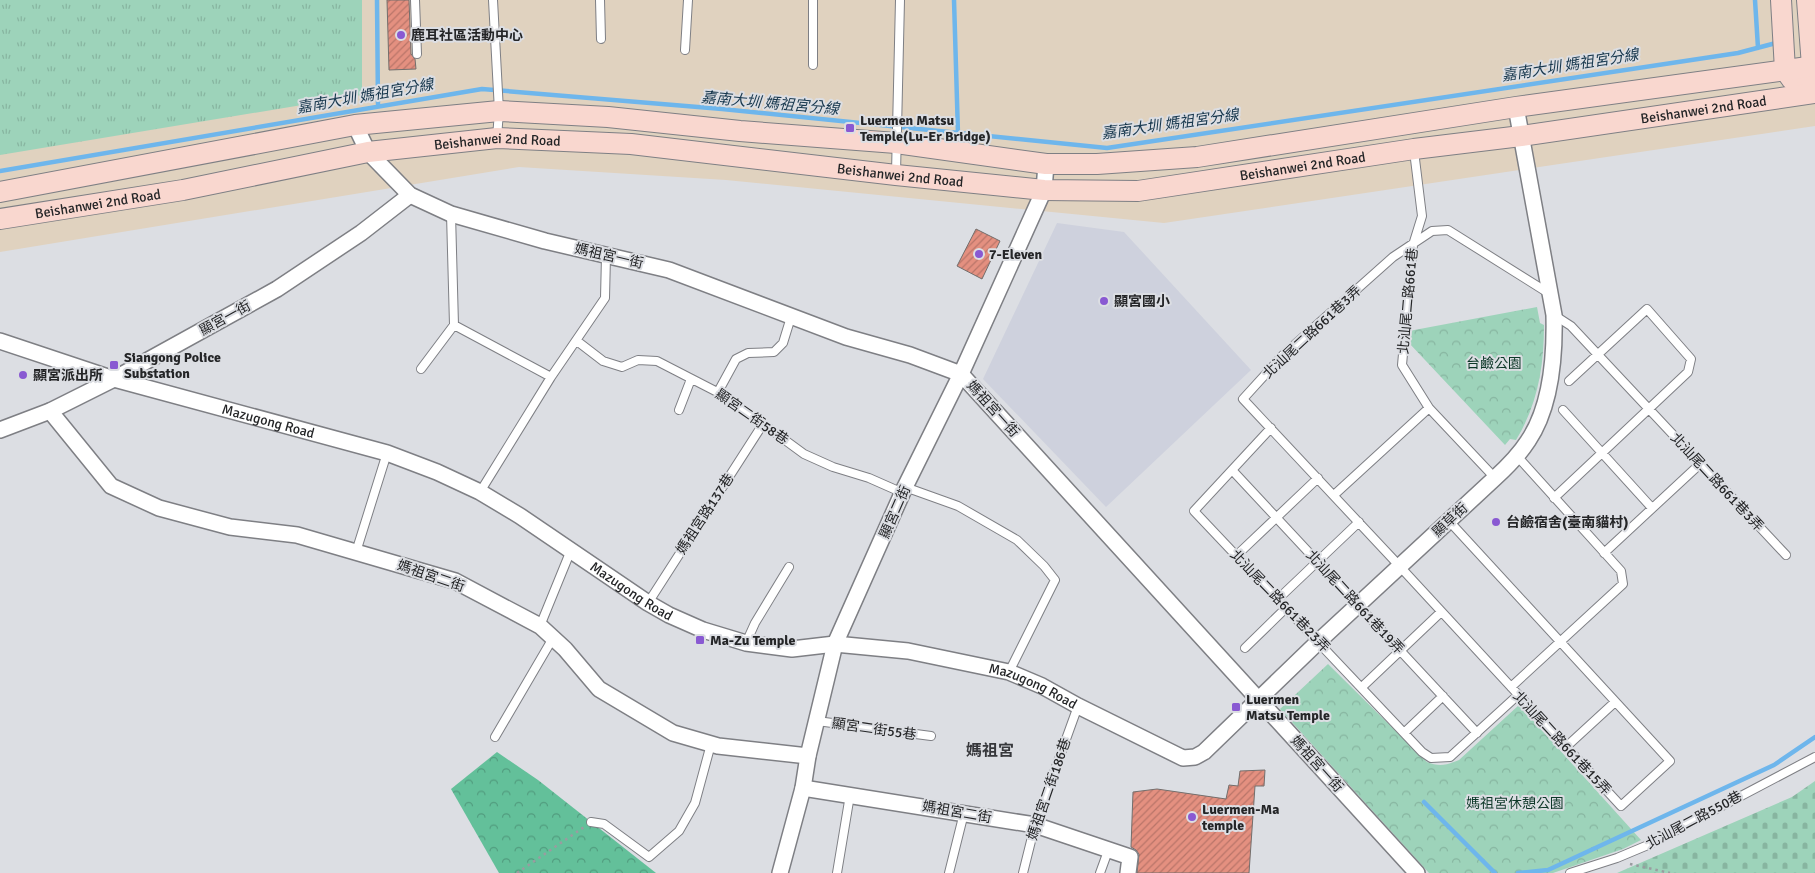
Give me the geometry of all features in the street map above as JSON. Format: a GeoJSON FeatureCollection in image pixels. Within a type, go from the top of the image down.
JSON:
{"type":"FeatureCollection","features":[{"type":"Feature","properties":{"kind":"street"},"geometry":{"type":"LineString","coordinates":[[1781,0],[1786,70],[1808,94]]}},
{"type":"Feature","properties":{"kind":"street"},"geometry":{"type":"LineString","coordinates":[[1807,0],[1814,66],[1808,94]]}},
{"type":"Feature","properties":{"kind":"street","name":"Beishanwei 2nd Road"},"geometry":{"type":"LineString","coordinates":[[0,192],[356,125],[499,111],[608,117],[740,131],[896,143],[1046,164],[1097,164],[1197,157],[1516,108],[1814,66]]}},
{"type":"Feature","properties":{"kind":"street","name":"Beishanwei 2nd Road"},"geometry":{"type":"LineString","coordinates":[[0,219],[183,190],[368,152],[497,138],[631,144],[1044,190],[1138,191],[1414,149],[1521,136],[1808,94]]}},
{"type":"Feature","properties":{"kind":"street"},"geometry":{"type":"LineString","coordinates":[[1516,108],[1551,295]]}},
{"type":"Feature","properties":{"kind":"street","name":"媽祖宮一街"},"geometry":{"type":"LineString","coordinates":[[356,125],[368,152],[410,195],[451,214],[545,241],[669,270],[846,337],[910,355],[961,374],[1417,873]]}},
{"type":"Feature","properties":{"kind":"street","name":"顯宮二街"},"geometry":{"type":"LineString","coordinates":[[780,873],[803,788],[808,756],[835,644],[904,490],[961,374],[1044,190],[1046,164]]}},
{"type":"Feature","properties":{"kind":"street","name":"顯宮一街"},"geometry":{"type":"LineString","coordinates":[[0,430],[50,411],[114,380],[277,289],[361,233],[410,195]]}},
{"type":"Feature","properties":{"kind":"street","name":"顯草街"},"geometry":{"type":"LineString","coordinates":[[1259,700],[1319,641],[1495,478],[1517,456],[1529,440],[1539,418],[1550,384],[1555,341],[1551,295]]}},
{"type":"Feature","properties":{"kind":"street","name":"Mazugong Road"},"geometry":{"type":"LineString","coordinates":[[0,340],[114,380],[387,453],[437,472],[480,492],[520,516],[648,604],[703,630],[746,643],[792,649],[835,644],[908,651],[1008,672],[1042,686],[1183,758],[1195,757],[1204,752],[1259,700]]}},
{"type":"Feature","properties":{"kind":"street","name":"媽祖宮二街"},"geometry":{"type":"LineString","coordinates":[[50,411],[111,486],[160,508],[230,527],[297,535],[455,582],[540,626],[599,688],[673,733],[711,744],[808,756]]}},
{"type":"Feature","properties":{"kind":"street","name":"媽祖宮二街"},"geometry":{"type":"LineString","coordinates":[[803,788],[1035,825],[1130,857],[1128,873]]}},
{"type":"Feature","properties":{"kind":"lane"},"geometry":{"type":"LineString","coordinates":[[415,0],[417,54]]}},
{"type":"Feature","properties":{"kind":"lane"},"geometry":{"type":"LineString","coordinates":[[493,0],[499,111],[497,138]]}},
{"type":"Feature","properties":{"kind":"lane"},"geometry":{"type":"LineString","coordinates":[[600,0],[601,39]]}},
{"type":"Feature","properties":{"kind":"lane"},"geometry":{"type":"LineString","coordinates":[[685,50],[688,0]]}},
{"type":"Feature","properties":{"kind":"lane"},"geometry":{"type":"LineString","coordinates":[[813,0],[813,65]]}},
{"type":"Feature","properties":{"kind":"lane"},"geometry":{"type":"LineString","coordinates":[[896,175],[900,0]]}},
{"type":"Feature","properties":{"kind":"lane","name":"北汕尾二路661巷"},"geometry":{"type":"LineString","coordinates":[[1414,149],[1422,216],[1413,245],[1402,365],[1429,408],[1495,478]]}},
{"type":"Feature","properties":{"kind":"lane"},"geometry":{"type":"LineString","coordinates":[[421,369],[454,325],[451,214]]}},
{"type":"Feature","properties":{"kind":"lane","name":"北汕尾二路661巷3弄"},"geometry":{"type":"LineString","coordinates":[[1400,566],[1243,399],[1290,349],[1393,257],[1432,231],[1448,230],[1551,295]]}},
{"type":"Feature","properties":{"kind":"lane"},"geometry":{"type":"LineString","coordinates":[[480,492],[551,377],[577,342],[605,298],[606,256]]}},
{"type":"Feature","properties":{"kind":"lane"},"geometry":{"type":"LineString","coordinates":[[1554,498],[1688,372],[1691,359],[1647,309],[1569,381]]}},
{"type":"Feature","properties":{"kind":"lane","name":"北汕尾二路661巷3弄"},"geometry":{"type":"LineString","coordinates":[[1554,315],[1571,326],[1786,555]]}},
{"type":"Feature","properties":{"kind":"lane"},"geometry":{"type":"LineString","coordinates":[[718,392],[736,359],[748,353],[774,352],[783,343],[791,317]]}},
{"type":"Feature","properties":{"kind":"lane"},"geometry":{"type":"LineString","coordinates":[[454,325],[551,377]]}},
{"type":"Feature","properties":{"kind":"lane","name":"顯宮二街58巷"},"geometry":{"type":"LineString","coordinates":[[577,342],[604,361],[622,367],[638,360],[657,361],[718,392],[804,454],[833,467],[958,506],[1017,540],[1044,566],[1055,580],[1008,672]]}},
{"type":"Feature","properties":{"kind":"lane"},"geometry":{"type":"LineString","coordinates":[[679,410],[691,379]]}},
{"type":"Feature","properties":{"kind":"lane"},"geometry":{"type":"LineString","coordinates":[[1334,495],[1429,408]]}},
{"type":"Feature","properties":{"kind":"lane"},"geometry":{"type":"LineString","coordinates":[[1562,410],[1652,508]]}},
{"type":"Feature","properties":{"kind":"lane","name":"媽祖宮路137巷"},"geometry":{"type":"LineString","coordinates":[[648,604],[763,424]]}},
{"type":"Feature","properties":{"kind":"lane","name":"北汕尾二路661巷23弄"},"geometry":{"type":"LineString","coordinates":[[1271,428],[1194,511],[1422,752],[1431,758],[1450,757],[1477,733]]}},
{"type":"Feature","properties":{"kind":"lane"},"geometry":{"type":"LineString","coordinates":[[356,552],[387,453]]}},
{"type":"Feature","properties":{"kind":"lane"},"geometry":{"type":"LineString","coordinates":[[1510,687],[1623,584],[1621,572],[1517,456]]}},
{"type":"Feature","properties":{"kind":"lane"},"geometry":{"type":"LineString","coordinates":[[1604,553],[1700,464]]}},
{"type":"Feature","properties":{"kind":"lane","name":"北汕尾二路661巷19弄"},"geometry":{"type":"LineString","coordinates":[[1232,470],[1477,733]]}},
{"type":"Feature","properties":{"kind":"lane"},"geometry":{"type":"LineString","coordinates":[[1237,555],[1318,478]]}},
{"type":"Feature","properties":{"kind":"lane","name":"北汕尾二路661巷15弄"},"geometry":{"type":"LineString","coordinates":[[1400,566],[1621,806],[1670,760],[1449,521]]}},
{"type":"Feature","properties":{"kind":"lane"},"geometry":{"type":"LineString","coordinates":[[1278,599],[1359,522]]}},
{"type":"Feature","properties":{"kind":"lane"},"geometry":{"type":"LineString","coordinates":[[540,626],[571,550]]}},
{"type":"Feature","properties":{"kind":"lane"},"geometry":{"type":"LineString","coordinates":[[746,643],[755,623],[790,567]]}},
{"type":"Feature","properties":{"kind":"lane"},"geometry":{"type":"LineString","coordinates":[[1245,648],[1286,608]]}},
{"type":"Feature","properties":{"kind":"lane"},"geometry":{"type":"LineString","coordinates":[[1362,687],[1441,612]]}},
{"type":"Feature","properties":{"kind":"lane"},"geometry":{"type":"LineString","coordinates":[[495,737],[553,638]]}},
{"type":"Feature","properties":{"kind":"lane"},"geometry":{"type":"LineString","coordinates":[[1404,733],[1443,696]]}},
{"type":"Feature","properties":{"kind":"lane"},"geometry":{"type":"LineString","coordinates":[[1477,733],[1518,696]]}},
{"type":"Feature","properties":{"kind":"lane"},"geometry":{"type":"LineString","coordinates":[[1566,747],[1616,702]]}},
{"type":"Feature","properties":{"kind":"lane","name":"媽祖宮二街186巷"},"geometry":{"type":"LineString","coordinates":[[1023,873],[1035,825],[1078,706]]}},
{"type":"Feature","properties":{"kind":"lane","name":"顯宮二街55巷"},"geometry":{"type":"LineString","coordinates":[[817,721],[931,736]]}},
{"type":"Feature","properties":{"kind":"lane"},"geometry":{"type":"LineString","coordinates":[[591,822],[604,824],[649,857],[679,830],[695,803],[711,744]]}},
{"type":"Feature","properties":{"kind":"lane","name":"北汕尾二路550巷"},"geometry":{"type":"LineString","coordinates":[[1570,873],[1617,858],[1648,845],[1815,757]]}},
{"type":"Feature","properties":{"kind":"lane"},"geometry":{"type":"LineString","coordinates":[[837,873],[850,795]]}},
{"type":"Feature","properties":{"kind":"lane"},"geometry":{"type":"LineString","coordinates":[[949,873],[964,813]]}},
{"type":"Feature","properties":{"kind":"lane"},"geometry":{"type":"LineString","coordinates":[[1100,873],[1108,851]]}},
{"type":"Feature","properties":{"kind":"path"},"geometry":{"type":"LineString","coordinates":[[517,873],[591,822]]}},
{"type":"Feature","properties":{"kind":"path"},"geometry":{"type":"LineString","coordinates":[[1617,858],[1627,863],[1670,873]]}},
{"type":"Feature","properties":{"kind":"shaded area"},"geometry":{"type":"Polygon","coordinates":[[[0,0],[1815,0],[1815,126],[1164,223],[726,180],[519,167],[0,252],[0,0]]]}},
{"type":"Feature","properties":{"kind":"shaded area","name":"顯宮國小"},"geometry":{"type":"Polygon","coordinates":[[[1057,223],[1124,232],[1251,370],[1106,507],[983,379],[1057,223]]]}},
{"type":"Feature","properties":{"kind":"green space"},"geometry":{"type":"Polygon","coordinates":[[[0,0],[362,0],[362,95],[0,155],[0,0]]]}},
{"type":"Feature","properties":{"kind":"green space","name":"台鹼公園"},"geometry":{"type":"Polygon","coordinates":[[[1537,307],[1540,323],[1544,325],[1543,355],[1535,399],[1516,440],[1510,439],[1505,445],[1409,343],[1409,331],[1537,307]]]}},
{"type":"Feature","properties":{"kind":"green space","name":"媽祖宮休憩公園"},"geometry":{"type":"Polygon","coordinates":[[[1328,664],[1427,762],[1439,765],[1459,760],[1519,705],[1641,840],[1623,849],[1553,873],[1429,873],[1280,709],[1328,664]]]}},
{"type":"Feature","properties":{"kind":"green space"},"geometry":{"type":"Polygon","coordinates":[[[497,752],[538,780],[656,873],[499,873],[451,789],[497,752]]]}},
{"type":"Feature","properties":{"kind":"green space"},"geometry":{"type":"Polygon","coordinates":[[[1815,781],[1815,873],[1617,873],[1792,797],[1815,781]]]}},
{"type":"Feature","properties":{"kind":"building","name":"鹿耳社區活動中心"},"geometry":{"type":"Polygon","coordinates":[[[387,0],[409,0],[411,54],[415,59],[416,69],[389,70],[387,0]]]}},
{"type":"Feature","properties":{"kind":"building","name":"7-Eleven"},"geometry":{"type":"Polygon","coordinates":[[[976,229],[1000,241],[982,279],[957,266],[976,229]]]}},
{"type":"Feature","properties":{"kind":"building","name":"Luermen-Ma temple"},"geometry":{"type":"Polygon","coordinates":[[[1265,770],[1264,786],[1255,786],[1249,873],[1137,873],[1139,854],[1131,847],[1133,792],[1157,789],[1226,799],[1229,785],[1238,786],[1240,771],[1265,770]]]}},
{"type":"Feature","properties":{"kind":"waterway"},"geometry":{"type":"LineString","coordinates":[[377,0],[378,106]]}},
{"type":"Feature","properties":{"kind":"waterway"},"geometry":{"type":"LineString","coordinates":[[954,0],[958,134]]}},
{"type":"Feature","properties":{"kind":"waterway"},"geometry":{"type":"LineString","coordinates":[[1755,0],[1758,48]]}},
{"type":"Feature","properties":{"kind":"waterway","name":"嘉南大圳 媽祖宮分線"},"geometry":{"type":"LineString","coordinates":[[0,171],[482,89],[722,109],[1107,148],[1738,53],[1776,43]]}},
{"type":"Feature","properties":{"kind":"waterway"},"geometry":{"type":"LineString","coordinates":[[1518,873],[1548,870],[1774,765],[1815,737]]}},
{"type":"Feature","properties":{"kind":"waterway"},"geometry":{"type":"LineString","coordinates":[[1424,802],[1495,873]]}},
{"type":"Feature","properties":{"kind":"place","name":"鹿耳社區活動中心"},"geometry":{"type":"Point","coordinates":[401,35]}},
{"type":"Feature","properties":{"kind":"place","name":"Luermen Matsu Temple(Lu-Er Bridge)"},"geometry":{"type":"Point","coordinates":[850,128]}},
{"type":"Feature","properties":{"kind":"place","name":"7-Eleven"},"geometry":{"type":"Point","coordinates":[979,254]}},
{"type":"Feature","properties":{"kind":"place","name":"顯宮國小"},"geometry":{"type":"Point","coordinates":[1104,301]}},
{"type":"Feature","properties":{"kind":"place","name":"Siangong Police Substation"},"geometry":{"type":"Point","coordinates":[114,365]}},
{"type":"Feature","properties":{"kind":"place","name":"顯宮派出所"},"geometry":{"type":"Point","coordinates":[23,375]}},
{"type":"Feature","properties":{"kind":"place","name":"台鹼宿舍(臺南貓村)"},"geometry":{"type":"Point","coordinates":[1496,522]}},
{"type":"Feature","properties":{"kind":"place","name":"Ma-Zu Temple"},"geometry":{"type":"Point","coordinates":[700,640]}},
{"type":"Feature","properties":{"kind":"place","name":"Luermen Matsu Temple"},"geometry":{"type":"Point","coordinates":[1236,707]}},
{"type":"Feature","properties":{"kind":"place","name":"Luermen-Ma temple"},"geometry":{"type":"Point","coordinates":[1192,817]}},
{"type":"Feature","properties":{"kind":"district","name":"媽祖宮"},"geometry":{"type":"Point","coordinates":[990,751]}}]}
